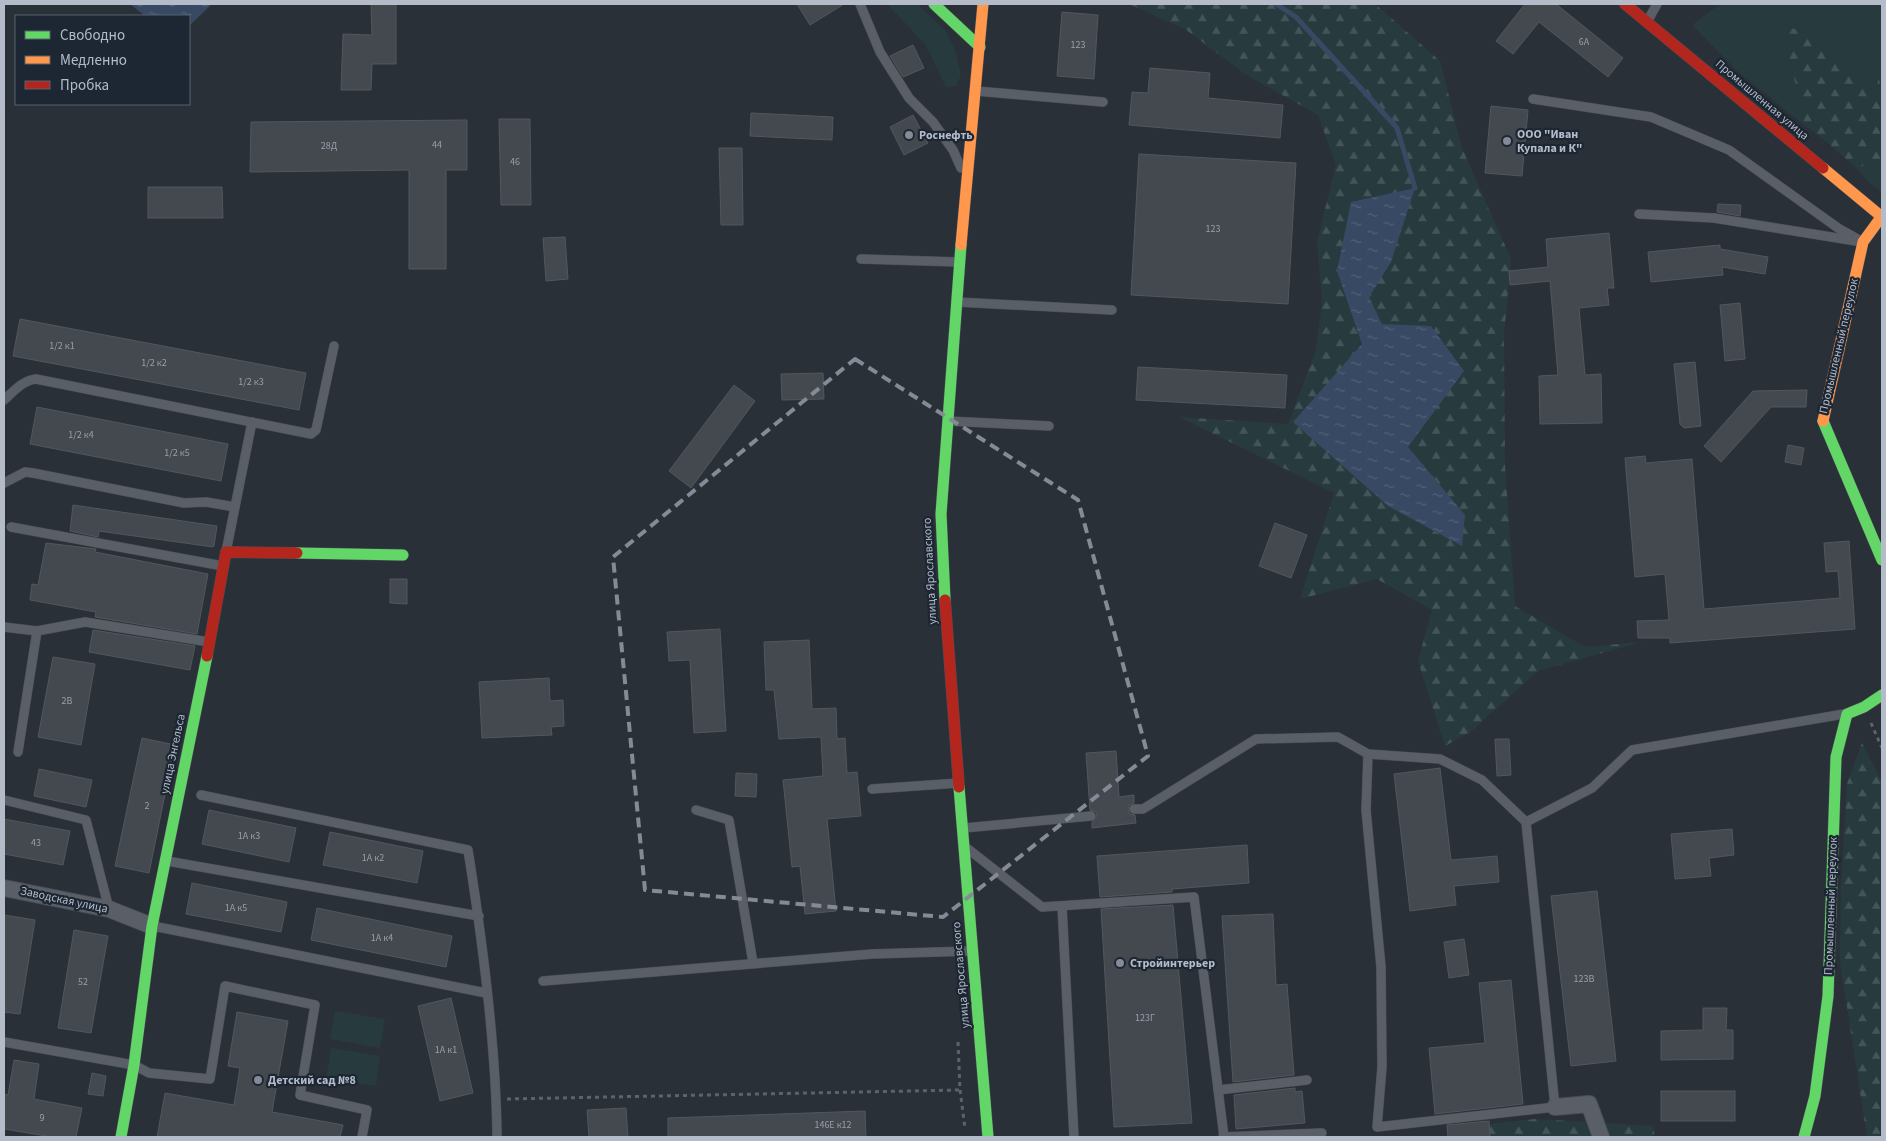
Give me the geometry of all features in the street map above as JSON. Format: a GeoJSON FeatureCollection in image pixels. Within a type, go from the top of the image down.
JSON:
{"type":"FeatureCollection","features":[{"type":"Feature","properties":{"kind":"street"},"geometry":{"type":"LineString","coordinates":[[934,4],[980,47]]}},
{"type":"Feature","properties":{"kind":"street","name":"улица Ярославского"},"geometry":{"type":"LineString","coordinates":[[984,4],[966,181],[940,514],[945,609],[988,1137]]}},
{"type":"Feature","properties":{"kind":"street","name":"Промышленная улица"},"geometry":{"type":"LineString","coordinates":[[1625,4],[1882,216]]}},
{"type":"Feature","properties":{"kind":"street","name":"Промышленный переулок"},"geometry":{"type":"LineString","coordinates":[[1882,216],[1863,242],[1822,419],[1882,560]]}},
{"type":"Feature","properties":{"kind":"street"},"geometry":{"type":"LineString","coordinates":[[226,552],[403,555]]}},
{"type":"Feature","properties":{"kind":"street","name":"улица Энгельса"},"geometry":{"type":"LineString","coordinates":[[121,1137],[134,1065],[152,926],[210,642],[226,552]]}},
{"type":"Feature","properties":{"kind":"street"},"geometry":{"type":"LineString","coordinates":[[1847,714],[1864,707],[1882,695]]}},
{"type":"Feature","properties":{"kind":"street","name":"Промышленный переулок"},"geometry":{"type":"LineString","coordinates":[[1804,1137],[1815,1096],[1828,996],[1836,757],[1847,714]]}},
{"type":"Feature","properties":{"kind":"street","name":"Заводская улица"},"geometry":{"type":"LineString","coordinates":[[4,888],[109,909],[152,926]]}},
{"type":"Feature","properties":{"kind":"street"},"geometry":{"type":"LineString","coordinates":[[1555,1107],[1589,1104],[1601,1137]]}},
{"type":"Feature","properties":{"kind":"lane"},"geometry":{"type":"LineString","coordinates":[[860,4],[880,52],[909,98],[933,122],[953,150],[966,181]]}},
{"type":"Feature","properties":{"kind":"lane"},"geometry":{"type":"LineString","coordinates":[[1646,22],[1657,4]]}},
{"type":"Feature","properties":{"kind":"lane"},"geometry":{"type":"LineString","coordinates":[[976,91],[1104,102]]}},
{"type":"Feature","properties":{"kind":"lane"},"geometry":{"type":"LineString","coordinates":[[1533,99],[1651,117],[1730,150],[1838,228],[1863,242]]}},
{"type":"Feature","properties":{"kind":"lane"},"geometry":{"type":"LineString","coordinates":[[1639,214],[1714,218],[1863,242]]}},
{"type":"Feature","properties":{"kind":"lane"},"geometry":{"type":"LineString","coordinates":[[861,259],[960,262]]}},
{"type":"Feature","properties":{"kind":"lane"},"geometry":{"type":"LineString","coordinates":[[957,302],[1112,310]]}},
{"type":"Feature","properties":{"kind":"lane"},"geometry":{"type":"LineString","coordinates":[[4,400],[29,379],[36,379],[314,434],[334,346]]}},
{"type":"Feature","properties":{"kind":"lane"},"geometry":{"type":"LineString","coordinates":[[948,421],[1050,426]]}},
{"type":"Feature","properties":{"kind":"lane"},"geometry":{"type":"LineString","coordinates":[[226,552],[252,422]]}},
{"type":"Feature","properties":{"kind":"lane"},"geometry":{"type":"LineString","coordinates":[[4,483],[26,472],[184,503],[206,502],[235,507]]}},
{"type":"Feature","properties":{"kind":"lane"},"geometry":{"type":"LineString","coordinates":[[11,527],[223,566]]}},
{"type":"Feature","properties":{"kind":"lane"},"geometry":{"type":"LineString","coordinates":[[4,627],[37,631],[85,622],[210,642]]}},
{"type":"Feature","properties":{"kind":"lane"},"geometry":{"type":"LineString","coordinates":[[18,752],[37,631]]}},
{"type":"Feature","properties":{"kind":"lane"},"geometry":{"type":"LineString","coordinates":[[1526,822],[1592,788],[1632,750],[1847,714]]}},
{"type":"Feature","properties":{"kind":"lane"},"geometry":{"type":"LineString","coordinates":[[1134,809],[1143,809],[1256,739],[1338,738],[1368,754],[1440,759],[1482,780],[1526,822],[1555,1107],[1377,1127],[1382,1067],[1381,967],[1366,810],[1368,754]]}},
{"type":"Feature","properties":{"kind":"lane"},"geometry":{"type":"LineString","coordinates":[[872,790],[959,783]]}},
{"type":"Feature","properties":{"kind":"lane"},"geometry":{"type":"LineString","coordinates":[[201,795],[468,850],[479,916],[496,1099],[497,1137]]}},
{"type":"Feature","properties":{"kind":"lane"},"geometry":{"type":"LineString","coordinates":[[4,800],[86,820],[109,909]]}},
{"type":"Feature","properties":{"kind":"lane"},"geometry":{"type":"LineString","coordinates":[[696,810],[729,820],[753,964]]}},
{"type":"Feature","properties":{"kind":"lane"},"geometry":{"type":"LineString","coordinates":[[962,828],[1091,816]]}},
{"type":"Feature","properties":{"kind":"lane"},"geometry":{"type":"LineString","coordinates":[[964,846],[1042,907],[1194,898],[1223,1137],[1322,1133]]}},
{"type":"Feature","properties":{"kind":"lane"},"geometry":{"type":"LineString","coordinates":[[166,860],[479,916]]}},
{"type":"Feature","properties":{"kind":"lane"},"geometry":{"type":"LineString","coordinates":[[1062,906],[1074,1137]]}},
{"type":"Feature","properties":{"kind":"lane"},"geometry":{"type":"LineString","coordinates":[[152,926],[486,993]]}},
{"type":"Feature","properties":{"kind":"lane"},"geometry":{"type":"LineString","coordinates":[[543,981],[872,954],[972,951]]}},
{"type":"Feature","properties":{"kind":"lane"},"geometry":{"type":"LineString","coordinates":[[4,1042],[134,1065],[149,1073],[210,1080],[225,986],[315,1005],[300,1095],[367,1110],[362,1137]]}},
{"type":"Feature","properties":{"kind":"lane"},"geometry":{"type":"LineString","coordinates":[[1218,1090],[1307,1080]]}},
{"type":"Feature","properties":{"kind":"path"},"geometry":{"type":"LineString","coordinates":[[1864,707],[1882,748]]}},
{"type":"Feature","properties":{"kind":"path"},"geometry":{"type":"LineString","coordinates":[[496,1099],[960,1090]]}},
{"type":"Feature","properties":{"kind":"highlighted area"},"geometry":{"type":"Polygon","coordinates":[[[855,359],[1078,500],[1148,756],[943,917],[645,890],[613,557],[855,359]]]}},
{"type":"Feature","properties":{"kind":"green space"},"geometry":{"type":"Polygon","coordinates":[[[887,4],[917,4],[946,31],[955,50],[961,75],[956,86],[946,87],[925,44],[887,4]]]}},
{"type":"Feature","properties":{"kind":"green space"},"geometry":{"type":"Polygon","coordinates":[[[1129,4],[1375,4],[1440,61],[1462,148],[1511,259],[1504,334],[1505,466],[1515,606],[1585,647],[1642,642],[1538,671],[1469,733],[1445,746],[1418,661],[1432,610],[1377,579],[1300,599],[1334,493],[1179,417],[1288,424],[1316,350],[1322,303],[1317,242],[1336,165],[1318,115],[1245,74],[1185,29],[1129,4]]]}},
{"type":"Feature","properties":{"kind":"green space"},"geometry":{"type":"Polygon","coordinates":[[[1720,4],[1882,4],[1882,63],[1875,93],[1828,43],[1778,22],[1797,89],[1804,125],[1736,70],[1692,25],[1720,4]]]}},
{"type":"Feature","properties":{"kind":"green space"},"geometry":{"type":"Polygon","coordinates":[[[1778,22],[1828,43],[1875,93],[1882,63],[1882,160],[1856,168],[1804,125],[1797,89],[1778,22]]]}},
{"type":"Feature","properties":{"kind":"green space"},"geometry":{"type":"Polygon","coordinates":[[[1882,160],[1882,192],[1868,182],[1856,168],[1882,160]]]}},
{"type":"Feature","properties":{"kind":"green space"},"geometry":{"type":"Polygon","coordinates":[[[1862,743],[1882,782],[1882,1137],[1867,1137],[1840,962],[1841,887],[1847,784],[1862,743]]]}},
{"type":"Feature","properties":{"kind":"green space"},"geometry":{"type":"Polygon","coordinates":[[[335,1011],[385,1019],[380,1048],[330,1039],[335,1011]]]}},
{"type":"Feature","properties":{"kind":"green space"},"geometry":{"type":"Polygon","coordinates":[[[331,1048],[380,1056],[376,1086],[326,1078],[331,1048]]]}},
{"type":"Feature","properties":{"kind":"green space"},"geometry":{"type":"Polygon","coordinates":[[[1535,1119],[1653,1126],[1655,1137],[1490,1137],[1489,1124],[1535,1119]]]}},
{"type":"Feature","properties":{"kind":"water"},"geometry":{"type":"Polygon","coordinates":[[[130,4],[212,4],[191,24],[190,15],[144,15],[130,4]]]}},
{"type":"Feature","properties":{"kind":"water"},"geometry":{"type":"Polygon","coordinates":[[[1415,188],[1391,262],[1369,297],[1382,324],[1431,326],[1464,371],[1408,447],[1465,515],[1462,546],[1388,506],[1293,422],[1362,344],[1337,271],[1351,202],[1415,188]]]}},
{"type":"Feature","properties":{"kind":"building"},"geometry":{"type":"Polygon","coordinates":[[[371,4],[396,4],[396,64],[372,64],[371,90],[341,90],[343,34],[372,35],[371,4]]]}},
{"type":"Feature","properties":{"kind":"building"},"geometry":{"type":"Polygon","coordinates":[[[797,4],[844,4],[810,25],[797,4]]]}},
{"type":"Feature","properties":{"kind":"building"},"geometry":{"type":"Polygon","coordinates":[[[1525,4],[1556,4],[1623,58],[1608,77],[1539,22],[1513,54],[1496,41],[1525,4]]]}},
{"type":"Feature","properties":{"kind":"building"},"geometry":{"type":"Polygon","coordinates":[[[1062,12],[1098,15],[1094,79],[1057,76],[1062,12]]]}},
{"type":"Feature","properties":{"kind":"building"},"geometry":{"type":"Polygon","coordinates":[[[913,45],[924,68],[903,77],[890,56],[913,45]]]}},
{"type":"Feature","properties":{"kind":"building"},"geometry":{"type":"Polygon","coordinates":[[[1150,68],[1210,73],[1208,98],[1283,105],[1280,138],[1129,125],[1132,92],[1148,93],[1150,68]]]}},
{"type":"Feature","properties":{"kind":"building","name":"ООО \"Иван Купала и К\""},"geometry":{"type":"Polygon","coordinates":[[[1491,106],[1528,110],[1522,176],[1485,173],[1491,106]]]}},
{"type":"Feature","properties":{"kind":"building"},"geometry":{"type":"Polygon","coordinates":[[[751,113],[833,117],[832,140],[750,136],[751,113]]]}},
{"type":"Feature","properties":{"kind":"building","name":"Роснефть"},"geometry":{"type":"Polygon","coordinates":[[[913,115],[928,143],[904,155],[890,127],[913,115]]]}},
{"type":"Feature","properties":{"kind":"building"},"geometry":{"type":"Polygon","coordinates":[[[499,119],[530,119],[531,205],[501,205],[499,119]]]}},
{"type":"Feature","properties":{"kind":"building"},"geometry":{"type":"Polygon","coordinates":[[[467,120],[467,170],[446,170],[446,269],[409,269],[409,170],[250,172],[251,122],[467,120]]]}},
{"type":"Feature","properties":{"kind":"building"},"geometry":{"type":"Polygon","coordinates":[[[719,148],[742,148],[743,225],[721,225],[719,148]]]}},
{"type":"Feature","properties":{"kind":"building"},"geometry":{"type":"Polygon","coordinates":[[[1139,154],[1296,163],[1288,304],[1131,295],[1139,154]]]}},
{"type":"Feature","properties":{"kind":"building"},"geometry":{"type":"Polygon","coordinates":[[[148,187],[222,187],[223,218],[148,218],[148,187]]]}},
{"type":"Feature","properties":{"kind":"building"},"geometry":{"type":"Polygon","coordinates":[[[1718,204],[1741,205],[1740,216],[1717,212],[1718,204]]]}},
{"type":"Feature","properties":{"kind":"building"},"geometry":{"type":"Polygon","coordinates":[[[1609,233],[1614,288],[1607,288],[1609,305],[1579,308],[1585,375],[1601,374],[1602,423],[1540,424],[1539,376],[1558,375],[1550,281],[1510,285],[1509,271],[1548,267],[1546,239],[1609,233]]]}},
{"type":"Feature","properties":{"kind":"building"},"geometry":{"type":"Polygon","coordinates":[[[565,237],[568,279],[546,281],[543,238],[565,237]]]}},
{"type":"Feature","properties":{"kind":"building"},"geometry":{"type":"Polygon","coordinates":[[[1720,245],[1720,249],[1768,257],[1765,274],[1722,267],[1723,275],[1651,282],[1648,252],[1720,245]]]}},
{"type":"Feature","properties":{"kind":"building"},"geometry":{"type":"Polygon","coordinates":[[[1740,303],[1745,359],[1725,361],[1720,305],[1740,303]]]}},
{"type":"Feature","properties":{"kind":"building"},"geometry":{"type":"Polygon","coordinates":[[[20,319],[306,373],[299,410],[13,356],[20,319]]]}},
{"type":"Feature","properties":{"kind":"building"},"geometry":{"type":"Polygon","coordinates":[[[1695,362],[1701,426],[1684,428],[1680,424],[1674,364],[1695,362]]]}},
{"type":"Feature","properties":{"kind":"building"},"geometry":{"type":"Polygon","coordinates":[[[1138,367],[1287,375],[1285,408],[1136,400],[1138,367]]]}},
{"type":"Feature","properties":{"kind":"building"},"geometry":{"type":"Polygon","coordinates":[[[823,373],[824,399],[782,400],[781,374],[823,373]]]}},
{"type":"Feature","properties":{"kind":"building"},"geometry":{"type":"Polygon","coordinates":[[[734,385],[755,401],[691,488],[669,471],[734,385]]]}},
{"type":"Feature","properties":{"kind":"building"},"geometry":{"type":"Polygon","coordinates":[[[1807,390],[1806,407],[1771,407],[1721,462],[1704,446],[1753,391],[1807,390]]]}},
{"type":"Feature","properties":{"kind":"building"},"geometry":{"type":"Polygon","coordinates":[[[37,407],[228,444],[221,481],[30,444],[37,407]]]}},
{"type":"Feature","properties":{"kind":"building"},"geometry":{"type":"Polygon","coordinates":[[[1788,445],[1804,448],[1801,465],[1785,462],[1788,445]]]}},
{"type":"Feature","properties":{"kind":"building"},"geometry":{"type":"Polygon","coordinates":[[[1645,456],[1646,463],[1692,459],[1704,609],[1840,598],[1838,571],[1826,572],[1824,543],[1849,541],[1855,629],[1670,643],[1670,638],[1638,638],[1637,621],[1669,620],[1665,574],[1635,577],[1625,458],[1645,456]]]}},
{"type":"Feature","properties":{"kind":"building"},"geometry":{"type":"Polygon","coordinates":[[[73,505],[217,526],[214,546],[99,531],[98,537],[70,531],[73,505]]]}},
{"type":"Feature","properties":{"kind":"building"},"geometry":{"type":"Polygon","coordinates":[[[1275,523],[1307,535],[1291,578],[1259,566],[1275,523]]]}},
{"type":"Feature","properties":{"kind":"building"},"geometry":{"type":"Polygon","coordinates":[[[46,543],[96,549],[95,552],[208,574],[197,634],[95,617],[96,612],[30,600],[32,584],[38,585],[46,543]]]}},
{"type":"Feature","properties":{"kind":"building"},"geometry":{"type":"Polygon","coordinates":[[[390,579],[407,579],[407,604],[390,603],[390,579]]]}},
{"type":"Feature","properties":{"kind":"building"},"geometry":{"type":"Polygon","coordinates":[[[720,629],[726,731],[694,733],[690,660],[669,661],[667,632],[720,629]]]}},
{"type":"Feature","properties":{"kind":"building"},"geometry":{"type":"Polygon","coordinates":[[[93,630],[195,646],[190,670],[89,652],[93,630]]]}},
{"type":"Feature","properties":{"kind":"building"},"geometry":{"type":"Polygon","coordinates":[[[809,640],[812,709],[836,708],[837,739],[845,738],[847,773],[857,772],[861,816],[827,819],[836,911],[805,914],[800,866],[792,867],[783,780],[823,776],[821,737],[779,739],[774,690],[766,690],[764,642],[809,640]]]}},
{"type":"Feature","properties":{"kind":"building"},"geometry":{"type":"Polygon","coordinates":[[[53,657],[95,664],[81,745],[38,737],[53,657]]]}},
{"type":"Feature","properties":{"kind":"building"},"geometry":{"type":"Polygon","coordinates":[[[549,678],[550,701],[563,700],[564,726],[551,727],[552,735],[482,738],[479,682],[549,678]]]}},
{"type":"Feature","properties":{"kind":"building"},"geometry":{"type":"Polygon","coordinates":[[[142,738],[175,745],[149,873],[115,866],[142,738]]]}},
{"type":"Feature","properties":{"kind":"building"},"geometry":{"type":"Polygon","coordinates":[[[1495,739],[1509,739],[1511,775],[1497,776],[1495,739]]]}},
{"type":"Feature","properties":{"kind":"building"},"geometry":{"type":"Polygon","coordinates":[[[1116,751],[1119,797],[1134,795],[1134,803],[1129,805],[1128,809],[1130,814],[1135,815],[1136,823],[1092,828],[1092,822],[1097,816],[1096,812],[1090,810],[1086,753],[1116,751]]]}},
{"type":"Feature","properties":{"kind":"building"},"geometry":{"type":"Polygon","coordinates":[[[1440,768],[1451,860],[1497,856],[1499,882],[1454,886],[1456,905],[1410,911],[1394,774],[1440,768]]]}},
{"type":"Feature","properties":{"kind":"building"},"geometry":{"type":"Polygon","coordinates":[[[39,769],[92,780],[86,807],[34,796],[39,769]]]}},
{"type":"Feature","properties":{"kind":"building"},"geometry":{"type":"Polygon","coordinates":[[[736,773],[757,774],[756,797],[735,796],[736,773]]]}},
{"type":"Feature","properties":{"kind":"building"},"geometry":{"type":"Polygon","coordinates":[[[209,810],[296,828],[289,862],[202,844],[209,810]]]}},
{"type":"Feature","properties":{"kind":"building"},"geometry":{"type":"Polygon","coordinates":[[[4,819],[70,831],[63,865],[4,854],[4,819]]]}},
{"type":"Feature","properties":{"kind":"building"},"geometry":{"type":"Polygon","coordinates":[[[1732,829],[1734,855],[1709,858],[1711,876],[1675,879],[1671,834],[1732,829]]]}},
{"type":"Feature","properties":{"kind":"building"},"geometry":{"type":"Polygon","coordinates":[[[330,832],[423,851],[417,883],[323,865],[330,832]]]}},
{"type":"Feature","properties":{"kind":"building"},"geometry":{"type":"Polygon","coordinates":[[[1247,845],[1249,883],[1172,889],[1172,892],[1100,897],[1097,856],[1247,845]]]}},
{"type":"Feature","properties":{"kind":"building"},"geometry":{"type":"Polygon","coordinates":[[[192,883],[287,902],[281,932],[186,914],[192,883]]]}},
{"type":"Feature","properties":{"kind":"building"},"geometry":{"type":"Polygon","coordinates":[[[1597,891],[1616,1061],[1571,1066],[1551,896],[1597,891]]]}},
{"type":"Feature","properties":{"kind":"building"},"geometry":{"type":"Polygon","coordinates":[[[1173,905],[1192,1123],[1114,1127],[1101,909],[1173,905]]]}},
{"type":"Feature","properties":{"kind":"building"},"geometry":{"type":"Polygon","coordinates":[[[317,908],[452,936],[446,967],[311,940],[317,908]]]}},
{"type":"Feature","properties":{"kind":"building"},"geometry":{"type":"Polygon","coordinates":[[[1273,914],[1276,985],[1287,984],[1294,1075],[1233,1082],[1222,916],[1273,914]]]}},
{"type":"Feature","properties":{"kind":"building"},"geometry":{"type":"Polygon","coordinates":[[[4,915],[35,920],[20,1014],[4,1012],[4,915]]]}},
{"type":"Feature","properties":{"kind":"building"},"geometry":{"type":"Polygon","coordinates":[[[74,930],[108,936],[91,1033],[58,1028],[74,930]]]}},
{"type":"Feature","properties":{"kind":"building"},"geometry":{"type":"Polygon","coordinates":[[[1464,939],[1469,975],[1449,978],[1444,942],[1464,939]]]}},
{"type":"Feature","properties":{"kind":"building"},"geometry":{"type":"Polygon","coordinates":[[[1511,980],[1523,1104],[1435,1114],[1429,1048],[1485,1043],[1479,983],[1511,980]]]}},
{"type":"Feature","properties":{"kind":"building"},"geometry":{"type":"Polygon","coordinates":[[[451,998],[473,1093],[440,1101],[418,1006],[451,998]]]}},
{"type":"Feature","properties":{"kind":"building"},"geometry":{"type":"Polygon","coordinates":[[[1703,1008],[1727,1008],[1726,1030],[1733,1030],[1733,1059],[1661,1060],[1661,1031],[1703,1030],[1703,1008]]]}},
{"type":"Feature","properties":{"kind":"building","name":"Детский сад №8"},"geometry":{"type":"Polygon","coordinates":[[[237,1012],[288,1021],[272,1112],[343,1125],[340,1137],[157,1137],[165,1093],[234,1105],[240,1068],[228,1066],[237,1012]]]}},
{"type":"Feature","properties":{"kind":"building"},"geometry":{"type":"Polygon","coordinates":[[[14,1060],[39,1064],[34,1099],[82,1108],[76,1137],[52,1137],[4,1129],[4,1094],[8,1095],[14,1060]]]}},
{"type":"Feature","properties":{"kind":"building"},"geometry":{"type":"Polygon","coordinates":[[[92,1073],[106,1076],[103,1096],[88,1094],[92,1073]]]}},
{"type":"Feature","properties":{"kind":"building"},"geometry":{"type":"Polygon","coordinates":[[[1295,1088],[1295,1092],[1302,1091],[1305,1123],[1236,1129],[1234,1095],[1295,1088]]]}},
{"type":"Feature","properties":{"kind":"building"},"geometry":{"type":"Polygon","coordinates":[[[1661,1091],[1735,1091],[1735,1121],[1661,1121],[1661,1091]]]}},
{"type":"Feature","properties":{"kind":"building"},"geometry":{"type":"Polygon","coordinates":[[[626,1108],[628,1137],[589,1137],[587,1110],[626,1108]]]}},
{"type":"Feature","properties":{"kind":"building"},"geometry":{"type":"Polygon","coordinates":[[[865,1111],[866,1137],[668,1137],[668,1118],[865,1111]]]}},
{"type":"Feature","properties":{"kind":"building"},"geometry":{"type":"Polygon","coordinates":[[[1489,1121],[1490,1137],[1448,1137],[1447,1125],[1489,1121]]]}},
{"type":"Feature","properties":{"kind":"waterway"},"geometry":{"type":"LineString","coordinates":[[1276,4],[1296,17],[1397,128],[1415,188]]}},
{"type":"Feature","properties":{"kind":"traffic: fast"},"geometry":{"type":"LineString","coordinates":[[934,4],[980,47]]}},
{"type":"Feature","properties":{"kind":"traffic: fast"},"geometry":{"type":"LineString","coordinates":[[945,600],[941,514],[961,245]]}},
{"type":"Feature","properties":{"kind":"traffic: fast"},"geometry":{"type":"LineString","coordinates":[[1823,421],[1882,560]]}},
{"type":"Feature","properties":{"kind":"traffic: fast"},"geometry":{"type":"LineString","coordinates":[[297,553],[403,555]]}},
{"type":"Feature","properties":{"kind":"traffic: fast"},"geometry":{"type":"LineString","coordinates":[[121,1137],[134,1065],[152,926],[207,656]]}},
{"type":"Feature","properties":{"kind":"traffic: fast"},"geometry":{"type":"LineString","coordinates":[[1804,1137],[1815,1096],[1828,996],[1836,757],[1847,714],[1864,707],[1882,695]]}},
{"type":"Feature","properties":{"kind":"traffic: fast"},"geometry":{"type":"LineString","coordinates":[[959,787],[988,1137]]}},
{"type":"Feature","properties":{"kind":"traffic: slow"},"geometry":{"type":"LineString","coordinates":[[961,245],[983,4]]}},
{"type":"Feature","properties":{"kind":"traffic: slow"},"geometry":{"type":"LineString","coordinates":[[1823,168],[1882,217]]}},
{"type":"Feature","properties":{"kind":"traffic: slow"},"geometry":{"type":"LineString","coordinates":[[1823,421],[1863,242],[1882,216]]}},
{"type":"Feature","properties":{"kind":"traffic: jam"},"geometry":{"type":"LineString","coordinates":[[1625,4],[1823,168]]}},
{"type":"Feature","properties":{"kind":"traffic: jam"},"geometry":{"type":"LineString","coordinates":[[207,656],[226,552],[297,553]]}},
{"type":"Feature","properties":{"kind":"traffic: jam"},"geometry":{"type":"LineString","coordinates":[[945,600],[959,787]]}},
{"type":"Feature","properties":{"kind":"place","name":"Роснефть"},"geometry":{"type":"Point","coordinates":[909,135]}},
{"type":"Feature","properties":{"kind":"place","name":"ООО \"Иван Купала и К\""},"geometry":{"type":"Point","coordinates":[1507,141]}},
{"type":"Feature","properties":{"kind":"place","name":"Стройинтерьер"},"geometry":{"type":"Point","coordinates":[1120,963]}},
{"type":"Feature","properties":{"kind":"place","name":"Детский сад №8"},"geometry":{"type":"Point","coordinates":[258,1080]}}]}
